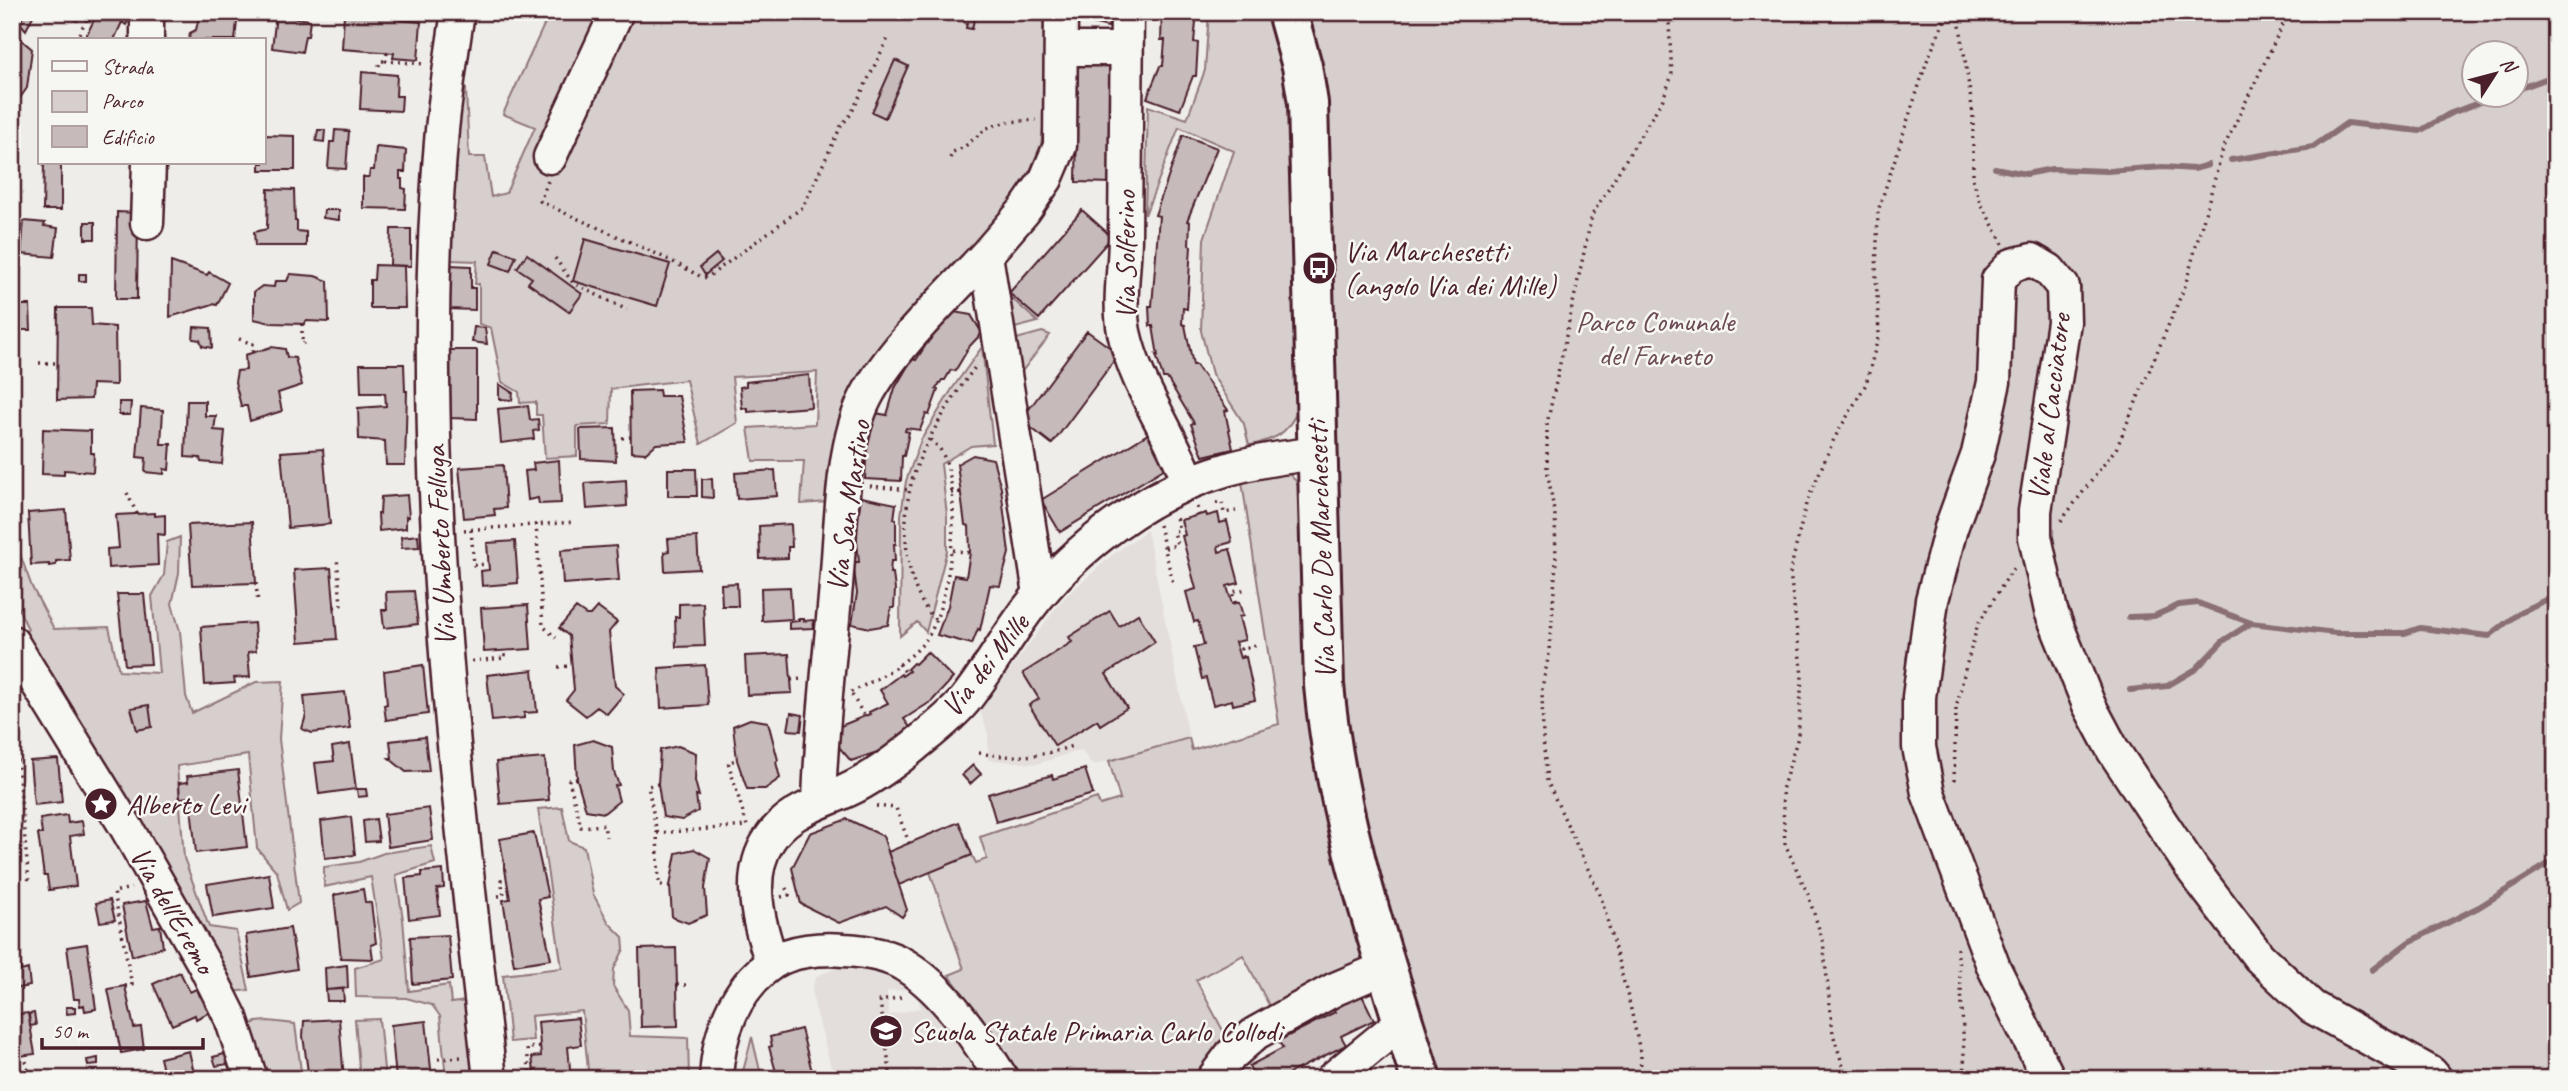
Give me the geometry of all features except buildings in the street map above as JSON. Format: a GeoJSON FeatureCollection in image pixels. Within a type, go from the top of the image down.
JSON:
{"type":"FeatureCollection","features":[{"type":"Feature","properties":{"kind":"main road","name":"Via Carlo De Marchesetti"},"geometry":{"type":"LineString","coordinates":[[1287,12],[1302,66],[1308,103],[1324,685],[1331,748],[1340,797],[1421,1079]]}},
{"type":"Feature","properties":{"kind":"street"},"geometry":{"type":"LineString","coordinates":[[147,12],[147,38]]}},
{"type":"Feature","properties":{"kind":"street","name":"Via Umberto Felluga"},"geometry":{"type":"LineString","coordinates":[[458,12],[443,127],[437,216],[434,440],[445,648],[490,1079]]}},
{"type":"Feature","properties":{"kind":"street"},"geometry":{"type":"LineString","coordinates":[[550,157],[617,12]]}},
{"type":"Feature","properties":{"kind":"street","name":"Via San Martino"},"geometry":{"type":"LineString","coordinates":[[819,802],[841,512],[853,433],[867,395],[906,341],[986,256],[1024,211],[1053,164],[1061,128],[1062,12]]}},
{"type":"Feature","properties":{"kind":"street","name":"Via Solferino"},"geometry":{"type":"LineString","coordinates":[[1127,12],[1125,238],[1122,278],[1124,332],[1149,399],[1181,459],[1188,497]]}},
{"type":"Feature","properties":{"kind":"street"},"geometry":{"type":"LineString","coordinates":[[1061,49],[1126,49]]}},
{"type":"Feature","properties":{"kind":"street"},"geometry":{"type":"LineString","coordinates":[[147,223],[149,164]]}},
{"type":"Feature","properties":{"kind":"street"},"geometry":{"type":"LineString","coordinates":[[986,256],[1040,594]]}},
{"type":"Feature","properties":{"kind":"street","name":"Viale al Cacciatore"},"geometry":{"type":"LineString","coordinates":[[2049,1079],[1994,968],[1928,793],[1919,747],[1919,696],[1932,600],[1951,528],[1978,454],[1994,382],[1998,280],[2012,265],[2032,260],[2049,270],[2063,287],[2064,322],[2035,511],[2035,537],[2051,611],[2089,705],[2113,750],[2193,870],[2259,957],[2312,1007],[2431,1073],[2436,1079]]}},
{"type":"Feature","properties":{"kind":"street","name":"Via dei Mille"},"geometry":{"type":"LineString","coordinates":[[772,962],[763,935],[755,890],[767,842],[780,824],[798,812],[878,774],[937,727],[963,702],[1040,594],[1086,547],[1107,532],[1162,496],[1188,497],[1223,471],[1274,458],[1318,453]]}},
{"type":"Feature","properties":{"kind":"street","name":"Via dell'Eremo"},"geometry":{"type":"LineString","coordinates":[[12,642],[126,827],[204,964],[231,1018],[251,1079]]}},
{"type":"Feature","properties":{"kind":"street"},"geometry":{"type":"LineString","coordinates":[[716,1079],[717,1051],[727,1021],[746,988],[772,962],[821,948],[863,951],[905,965],[936,991],[981,1045],[1002,1079]]}},
{"type":"Feature","properties":{"kind":"street"},"geometry":{"type":"LineString","coordinates":[[1213,1079],[1231,1055],[1256,1033],[1335,989],[1387,967]]}},
{"type":"Feature","properties":{"kind":"street"},"geometry":{"type":"LineString","coordinates":[[1332,1079],[1403,1021]]}},
{"type":"Feature","properties":{"kind":"path"},"geometry":{"type":"LineString","coordinates":[[77,38],[90,12]]}},
{"type":"Feature","properties":{"kind":"path"},"geometry":{"type":"LineString","coordinates":[[1640,1079],[1641,1056],[1601,897],[1547,781],[1542,688],[1550,649],[1556,562],[1555,516],[1547,469],[1547,424],[1592,215],[1663,99],[1672,75],[1669,24],[1661,12]]}},
{"type":"Feature","properties":{"kind":"path"},"geometry":{"type":"LineString","coordinates":[[1847,1079],[1833,1034],[1823,941],[1807,892],[1785,844],[1782,790],[1798,737],[1802,676],[1790,572],[1806,503],[1834,439],[1866,384],[1879,334],[1876,274],[1878,211],[1927,61],[1948,12]]}},
{"type":"Feature","properties":{"kind":"path"},"geometry":{"type":"LineString","coordinates":[[1958,12],[1973,114],[1973,179],[1980,202],[2012,265]]}},
{"type":"Feature","properties":{"kind":"path"},"geometry":{"type":"LineString","coordinates":[[1955,790],[1953,755],[1956,709],[1978,624],[1993,597],[2035,537],[2061,522],[2117,447],[2185,286],[2223,149],[2289,12]]}},
{"type":"Feature","properties":{"kind":"path"},"geometry":{"type":"LineString","coordinates":[[550,157],[553,168],[540,201],[671,260],[703,278],[708,277],[803,206],[841,125],[851,114],[889,36]]}},
{"type":"Feature","properties":{"kind":"path"},"geometry":{"type":"LineString","coordinates":[[379,66],[380,61],[427,64],[428,52]]}},
{"type":"Feature","properties":{"kind":"path"},"geometry":{"type":"LineString","coordinates":[[386,61],[387,53]]}},
{"type":"Feature","properties":{"kind":"path"},"geometry":{"type":"LineString","coordinates":[[950,158],[953,152],[988,128],[1007,122],[1041,120]]}},
{"type":"Feature","properties":{"kind":"path"},"geometry":{"type":"LineString","coordinates":[[555,258],[573,283],[627,310]]}},
{"type":"Feature","properties":{"kind":"path"},"geometry":{"type":"LineString","coordinates":[[302,324],[302,344],[304,343]]}},
{"type":"Feature","properties":{"kind":"path"},"geometry":{"type":"LineString","coordinates":[[239,340],[253,344],[253,352]]}},
{"type":"Feature","properties":{"kind":"path"},"geometry":{"type":"LineString","coordinates":[[39,363],[57,363]]}},
{"type":"Feature","properties":{"kind":"path"},"geometry":{"type":"LineString","coordinates":[[935,619],[920,602],[911,571],[907,539],[910,490],[921,455],[979,363]]}},
{"type":"Feature","properties":{"kind":"path"},"geometry":{"type":"LineString","coordinates":[[622,438],[631,437]]}},
{"type":"Feature","properties":{"kind":"path"},"geometry":{"type":"LineString","coordinates":[[850,693],[899,664],[929,636],[940,605],[953,551],[951,493],[947,465],[941,450],[930,439]]}},
{"type":"Feature","properties":{"kind":"path"},"geometry":{"type":"LineString","coordinates":[[862,485],[910,490]]}},
{"type":"Feature","properties":{"kind":"path"},"geometry":{"type":"LineString","coordinates":[[951,493],[962,492]]}},
{"type":"Feature","properties":{"kind":"path"},"geometry":{"type":"LineString","coordinates":[[127,493],[137,514]]}},
{"type":"Feature","properties":{"kind":"path"},"geometry":{"type":"LineString","coordinates":[[1188,497],[1197,507],[1199,515]]}},
{"type":"Feature","properties":{"kind":"path"},"geometry":{"type":"LineString","coordinates":[[1222,502],[1224,513],[1236,511]]}},
{"type":"Feature","properties":{"kind":"path"},"geometry":{"type":"LineString","coordinates":[[1165,548],[1177,545],[1174,531],[1179,530],[1175,513]]}},
{"type":"Feature","properties":{"kind":"path"},"geometry":{"type":"LineString","coordinates":[[461,539],[461,530],[574,522]]}},
{"type":"Feature","properties":{"kind":"path"},"geometry":{"type":"LineString","coordinates":[[536,524],[543,626],[555,638]]}},
{"type":"Feature","properties":{"kind":"path"},"geometry":{"type":"LineString","coordinates":[[1160,526],[1173,583]]}},
{"type":"Feature","properties":{"kind":"path"},"geometry":{"type":"LineString","coordinates":[[471,529],[474,565],[489,564]]}},
{"type":"Feature","properties":{"kind":"path"},"geometry":{"type":"LineString","coordinates":[[953,551],[970,553]]}},
{"type":"Feature","properties":{"kind":"path"},"geometry":{"type":"LineString","coordinates":[[334,607],[341,605],[337,558]]}},
{"type":"Feature","properties":{"kind":"path"},"geometry":{"type":"LineString","coordinates":[[257,583],[258,603]]}},
{"type":"Feature","properties":{"kind":"path"},"geometry":{"type":"LineString","coordinates":[[1235,603],[1232,592],[1248,589]]}},
{"type":"Feature","properties":{"kind":"path"},"geometry":{"type":"LineString","coordinates":[[940,605],[948,606]]}},
{"type":"Feature","properties":{"kind":"path"},"geometry":{"type":"LineString","coordinates":[[1243,657],[1241,649],[1256,645]]}},
{"type":"Feature","properties":{"kind":"path"},"geometry":{"type":"LineString","coordinates":[[470,661],[505,658],[505,651]]}},
{"type":"Feature","properties":{"kind":"path"},"geometry":{"type":"LineString","coordinates":[[899,664],[906,673]]}},
{"type":"Feature","properties":{"kind":"path"},"geometry":{"type":"LineString","coordinates":[[558,667],[572,666]]}},
{"type":"Feature","properties":{"kind":"path"},"geometry":{"type":"LineString","coordinates":[[12,704],[29,883]]}},
{"type":"Feature","properties":{"kind":"path"},"geometry":{"type":"LineString","coordinates":[[979,753],[1029,757],[1052,754],[1075,745]]}},
{"type":"Feature","properties":{"kind":"path"},"geometry":{"type":"LineString","coordinates":[[657,833],[747,826],[728,762],[737,760]]}},
{"type":"Feature","properties":{"kind":"path"},"geometry":{"type":"LineString","coordinates":[[577,779],[569,780],[581,827],[604,825],[606,837]]}},
{"type":"Feature","properties":{"kind":"path"},"geometry":{"type":"LineString","coordinates":[[658,785],[648,786],[657,833],[659,886],[670,886]]}},
{"type":"Feature","properties":{"kind":"path"},"geometry":{"type":"LineString","coordinates":[[868,806],[896,808],[909,843]]}},
{"type":"Feature","properties":{"kind":"path"},"geometry":{"type":"LineString","coordinates":[[498,896],[504,895],[501,880],[507,879]]}},
{"type":"Feature","properties":{"kind":"path"},"geometry":{"type":"LineString","coordinates":[[114,892],[132,985],[125,986]]}},
{"type":"Feature","properties":{"kind":"path"},"geometry":{"type":"LineString","coordinates":[[1956,938],[1965,1079]]}},
{"type":"Feature","properties":{"kind":"path"},"geometry":{"type":"LineString","coordinates":[[677,985],[686,985]]}},
{"type":"Feature","properties":{"kind":"path"},"geometry":{"type":"LineString","coordinates":[[891,1079],[880,1001],[913,995]]}},
{"type":"Feature","properties":{"kind":"path"},"geometry":{"type":"LineString","coordinates":[[530,1079],[527,1048],[540,1046]]}},
{"type":"Feature","properties":{"kind":"path"},"geometry":{"type":"LineString","coordinates":[[26,1061],[29,1076]]}},
{"type":"Feature","properties":{"kind":"path"},"geometry":{"type":"LineString","coordinates":[[12,1072],[28,1069]]}},
{"type":"Feature","properties":{"kind":"shaded area"},"geometry":{"type":"Polygon","coordinates":[[[1147,530],[1189,738],[1093,765],[1081,750],[1037,764],[988,760],[988,734],[980,710],[1062,600],[1112,555],[1147,530]]]}},
{"type":"Feature","properties":{"kind":"shaded area","name":"Scuola Statale Primaria Carlo Collodi"},"geometry":{"type":"Polygon","coordinates":[[[844,965],[890,977],[914,989],[887,991],[889,1015],[920,1008],[919,1000],[925,999],[963,1046],[985,1079],[834,1079],[812,987],[817,976],[844,965]]]}},
{"type":"Feature","properties":{"kind":"green space"},"geometry":{"type":"Polygon","coordinates":[[[550,12],[1043,12],[1046,105],[1041,145],[1028,176],[1004,210],[894,330],[868,364],[828,502],[801,504],[804,461],[753,461],[748,428],[815,424],[817,372],[732,377],[737,423],[701,444],[686,380],[611,389],[610,424],[577,426],[577,456],[545,458],[542,415],[536,415],[536,402],[520,403],[519,392],[502,382],[491,328],[479,324],[479,284],[475,284],[477,261],[449,260],[460,89],[466,89],[469,157],[485,157],[491,197],[506,193],[535,127],[503,114],[550,12]]]}},
{"type":"Feature","properties":{"kind":"green space"},"geometry":{"type":"Polygon","coordinates":[[[1209,12],[1269,12],[1287,79],[1298,410],[1289,426],[1279,435],[1249,446],[1244,424],[1212,374],[1201,331],[1204,239],[1234,151],[1179,127],[1145,215],[1148,106],[1187,119],[1205,70],[1209,12]]]}},
{"type":"Feature","properties":{"kind":"green space","name":"Parco Comunale del Farneto"},"geometry":{"type":"Polygon","coordinates":[[[1300,12],[2556,12],[2556,1079],[2455,1079],[2445,1067],[2345,1012],[2269,949],[2182,832],[2097,697],[2063,604],[2047,512],[2081,288],[2058,258],[2020,252],[1982,362],[1963,456],[1927,562],[1906,658],[1905,728],[2032,1079],[1432,1079],[1350,785],[1338,710],[1300,12]]]}},
{"type":"Feature","properties":{"kind":"green space"},"geometry":{"type":"Polygon","coordinates":[[[2033,273],[2051,291],[2030,560],[2177,866],[2415,1079],[2062,1079],[2003,963],[1935,775],[1928,716],[1940,632],[2013,278],[2033,273]]]}},
{"type":"Feature","properties":{"kind":"green space"},"geometry":{"type":"Polygon","coordinates":[[[1009,296],[1038,322],[1007,330],[1003,302],[1009,296]]]}},
{"type":"Feature","properties":{"kind":"green space"},"geometry":{"type":"Polygon","coordinates":[[[1042,332],[1050,335],[1016,379],[1009,341],[1042,332]]]}},
{"type":"Feature","properties":{"kind":"green space"},"geometry":{"type":"Polygon","coordinates":[[[982,347],[993,444],[971,446],[941,464],[947,515],[947,550],[926,632],[917,622],[900,636],[901,515],[906,481],[921,440],[982,347]]]}},
{"type":"Feature","properties":{"kind":"green space"},"geometry":{"type":"Polygon","coordinates":[[[1288,473],[1296,481],[1300,491],[1365,960],[1271,1009],[1243,955],[1196,980],[1227,1038],[1209,1058],[1196,1079],[1022,1079],[949,975],[964,969],[930,872],[972,855],[976,863],[987,859],[980,837],[1097,798],[1100,805],[1120,799],[1109,761],[1189,738],[1192,750],[1279,724],[1242,482],[1288,473]]]}},
{"type":"Feature","properties":{"kind":"green space"},"geometry":{"type":"Polygon","coordinates":[[[12,532],[32,587],[54,629],[109,627],[119,671],[159,673],[152,596],[164,575],[167,542],[180,537],[179,573],[172,604],[180,631],[186,696],[192,713],[256,682],[283,681],[279,739],[299,903],[287,910],[277,872],[257,848],[248,755],[177,766],[184,858],[209,927],[236,931],[249,990],[230,992],[46,674],[25,633],[28,629],[12,595],[12,532]]]}},
{"type":"Feature","properties":{"kind":"green space"},"geometry":{"type":"Polygon","coordinates":[[[562,807],[569,841],[584,847],[593,894],[609,923],[623,937],[624,949],[614,969],[613,986],[628,1010],[630,1036],[688,1038],[689,1079],[589,1079],[582,1011],[531,1016],[533,1040],[510,1042],[503,975],[562,968],[538,809],[562,807]]]}},
{"type":"Feature","properties":{"kind":"green space"},"geometry":{"type":"Polygon","coordinates":[[[431,846],[435,863],[396,875],[409,991],[449,985],[451,1003],[466,1001],[474,1079],[446,1079],[440,1016],[432,1005],[406,998],[356,997],[355,968],[384,959],[371,877],[324,887],[324,867],[359,862],[384,853],[431,846]]]}},
{"type":"Feature","properties":{"kind":"green space"},"geometry":{"type":"Polygon","coordinates":[[[379,1019],[385,1079],[360,1079],[355,1020],[379,1019]]]}},
{"type":"Feature","properties":{"kind":"green space"},"geometry":{"type":"Polygon","coordinates":[[[268,1021],[295,1024],[302,1079],[260,1079],[248,1026],[268,1021]]]}},
{"type":"Feature","properties":{"kind":"green space"},"geometry":{"type":"Polygon","coordinates":[[[752,1037],[762,1079],[741,1079],[752,1037]]]}},
{"type":"Feature","properties":{"kind":"waterway"},"geometry":{"type":"LineString","coordinates":[[2530,85],[2556,75]]}},
{"type":"Feature","properties":{"kind":"waterway"},"geometry":{"type":"LineString","coordinates":[[2231,160],[2313,147],[2347,123],[2420,131],[2465,108]]}},
{"type":"Feature","properties":{"kind":"waterway"},"geometry":{"type":"LineString","coordinates":[[1995,168],[2026,174],[2052,169],[2194,169],[2208,165]]}},
{"type":"Feature","properties":{"kind":"waterway"},"geometry":{"type":"LineString","coordinates":[[2129,617],[2154,616],[2179,605],[2198,603],[2251,623],[2336,633],[2405,633],[2420,628],[2489,636],[2520,612],[2556,595]]}},
{"type":"Feature","properties":{"kind":"waterway"},"geometry":{"type":"LineString","coordinates":[[2130,690],[2167,686],[2196,669],[2223,641],[2251,623]]}},
{"type":"Feature","properties":{"kind":"waterway"},"geometry":{"type":"LineString","coordinates":[[2372,970],[2409,942],[2479,907],[2556,859]]}},
{"type":"Feature","properties":{"kind":"place","name":"Via Marchesetti (angolo Via dei Mille)"},"geometry":{"type":"Point","coordinates":[1319,268]}},
{"type":"Feature","properties":{"kind":"place","name":"Alberto Levi"},"geometry":{"type":"Point","coordinates":[101,804]}},
{"type":"Feature","properties":{"kind":"place","name":"Scuola Statale Primaria Carlo Collodi"},"geometry":{"type":"Point","coordinates":[886,1031]}}]}
